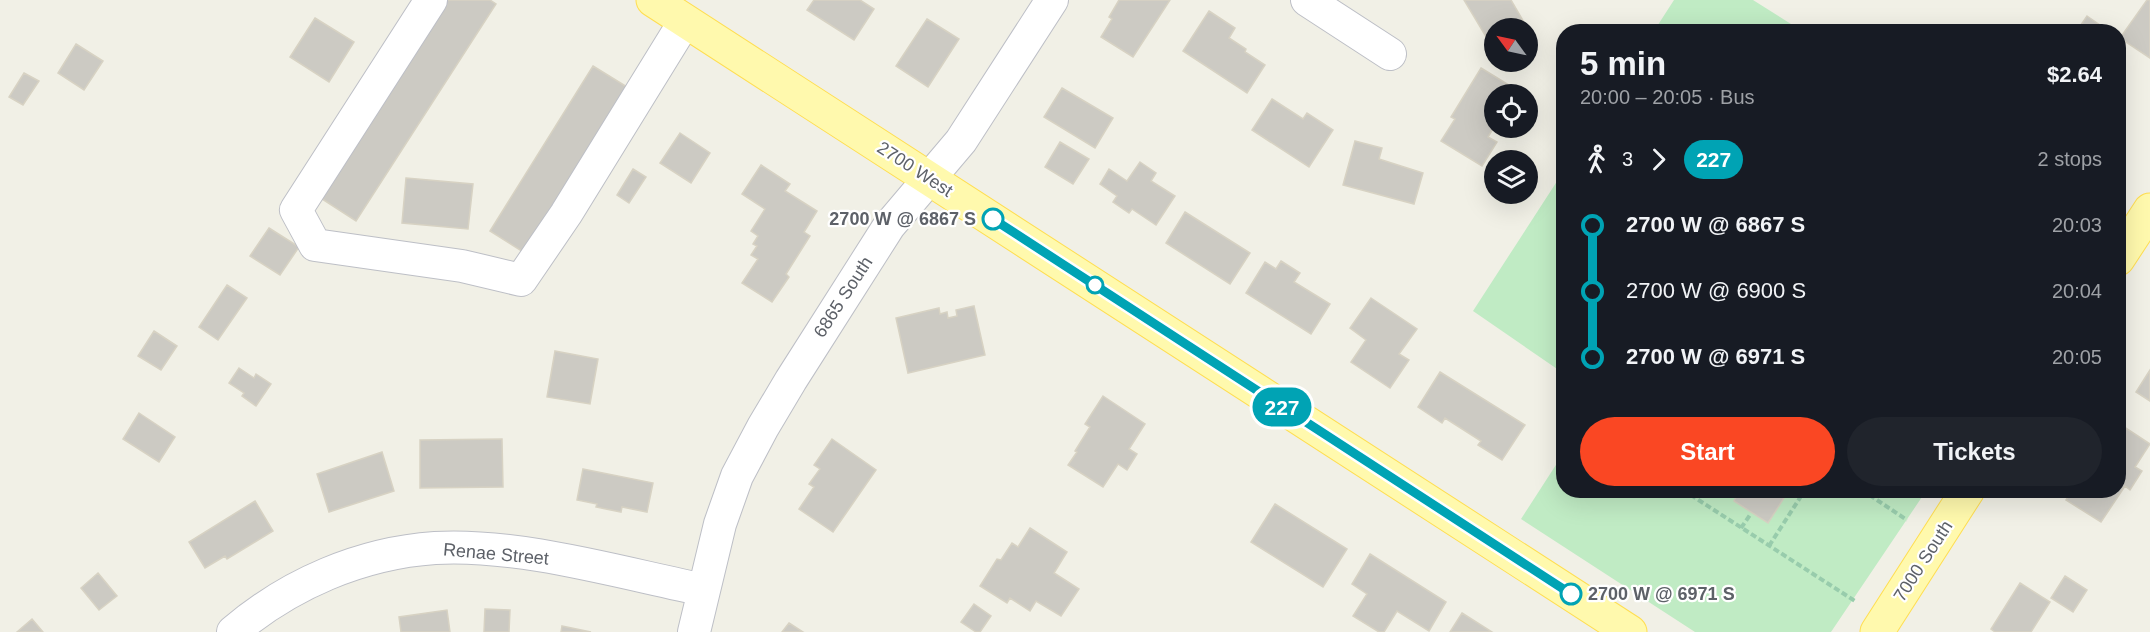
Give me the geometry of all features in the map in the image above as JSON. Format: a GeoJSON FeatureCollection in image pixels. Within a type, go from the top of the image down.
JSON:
{"type":"FeatureCollection","features":[{"type":"Feature","properties":{"kind":"main road","name":"2700 West"},"geometry":{"type":"LineString","coordinates":[[653,0],[1630,632]]}},
{"type":"Feature","properties":{"kind":"main road"},"geometry":{"type":"LineString","coordinates":[[2126,248],[2150,210]]}},
{"type":"Feature","properties":{"kind":"main road","name":"7000 South"},"geometry":{"type":"LineString","coordinates":[[1877,632],[1963,498]]}},
{"type":"Feature","properties":{"kind":"street"},"geometry":{"type":"LineString","coordinates":[[431,0],[296,210],[315,245],[462,266],[520,280],[566,214],[685,21]]}},
{"type":"Feature","properties":{"kind":"street","name":"6865 South"},"geometry":{"type":"LineString","coordinates":[[694,632],[720,524],[737,476],[763,427],[889,226],[961,141],[1052,0]]}},
{"type":"Feature","properties":{"kind":"street"},"geometry":{"type":"LineString","coordinates":[[1307,0],[1390,54]]}},
{"type":"Feature","properties":{"kind":"street","name":"Renae Street"},"geometry":{"type":"LineString","coordinates":[[233,632],[282,596],[333,570],[387,556],[435,548],[486,549],[540,556],[704,590]]}},
{"type":"Feature","properties":{"kind":"path"},"geometry":{"type":"LineString","coordinates":[[1695,498],[1855,601]]}},
{"type":"Feature","properties":{"kind":"path"},"geometry":{"type":"LineString","coordinates":[[1769,546],[1800,498]]}},
{"type":"Feature","properties":{"kind":"path"},"geometry":{"type":"LineString","coordinates":[[1874,498],[1907,520]]}},
{"type":"Feature","properties":{"kind":"path"},"geometry":{"type":"LineString","coordinates":[[1741,528],[1750,515]]}},
{"type":"Feature","properties":{"kind":"green space"},"geometry":{"type":"Polygon","coordinates":[[[1674,0],[1753,0],[1791,24],[1659,24],[1674,0]]]}},
{"type":"Feature","properties":{"kind":"green space"},"geometry":{"type":"Polygon","coordinates":[[[1556,183],[1556,368],[1473,311],[1556,183]]]}},
{"type":"Feature","properties":{"kind":"green space"},"geometry":{"type":"Polygon","coordinates":[[[1556,465],[1556,498],[1921,498],[1831,632],[1695,632],[1521,519],[1556,465]]]}},
{"type":"Feature","properties":{"kind":"building"},"geometry":{"type":"Polygon","coordinates":[[[446,0],[490,0],[496,4],[356,221],[319,197],[446,0]]]}},
{"type":"Feature","properties":{"kind":"building"},"geometry":{"type":"Polygon","coordinates":[[[814,0],[860,0],[874,9],[854,40],[807,10],[814,0]]]}},
{"type":"Feature","properties":{"kind":"building"},"geometry":{"type":"Polygon","coordinates":[[[1119,0],[1170,0],[1133,57],[1101,37],[1112,19],[1109,17],[1119,0]]]}},
{"type":"Feature","properties":{"kind":"building"},"geometry":{"type":"Polygon","coordinates":[[[1464,0],[1511,0],[1521,18],[1484,18],[1484,33],[1464,0]]]}},
{"type":"Feature","properties":{"kind":"building"},"geometry":{"type":"Polygon","coordinates":[[[2147,0],[2150,0],[2150,58],[2126,42],[2126,30],[2147,0]]]}},
{"type":"Feature","properties":{"kind":"building"},"geometry":{"type":"Polygon","coordinates":[[[1209,11],[1235,28],[1229,38],[1265,65],[1247,93],[1183,51],[1209,11]]]}},
{"type":"Feature","properties":{"kind":"building"},"geometry":{"type":"Polygon","coordinates":[[[2087,16],[2098,24],[2082,24],[2087,16]]]}},
{"type":"Feature","properties":{"kind":"building"},"geometry":{"type":"Polygon","coordinates":[[[315,18],[354,42],[329,82],[290,57],[315,18]]]}},
{"type":"Feature","properties":{"kind":"building"},"geometry":{"type":"Polygon","coordinates":[[[927,19],[959,39],[928,87],[896,66],[927,19]]]}},
{"type":"Feature","properties":{"kind":"building"},"geometry":{"type":"Polygon","coordinates":[[[76,44],[103,61],[84,90],[58,73],[76,44]]]}},
{"type":"Feature","properties":{"kind":"building"},"geometry":{"type":"Polygon","coordinates":[[[593,66],[632,90],[528,255],[490,231],[593,66]]]}},
{"type":"Feature","properties":{"kind":"building"},"geometry":{"type":"Polygon","coordinates":[[[1481,68],[1484,72],[1507,84],[1484,84],[1484,138],[1497,142],[1492,150],[1484,150],[1482,166],[1441,141],[1455,119],[1451,117],[1481,68]]]}},
{"type":"Feature","properties":{"kind":"building"},"geometry":{"type":"Polygon","coordinates":[[[24,73],[39,81],[23,105],[9,97],[24,73]]]}},
{"type":"Feature","properties":{"kind":"building"},"geometry":{"type":"Polygon","coordinates":[[[1062,88],[1113,118],[1095,148],[1044,117],[1062,88]]]}},
{"type":"Feature","properties":{"kind":"building"},"geometry":{"type":"Polygon","coordinates":[[[1272,99],[1303,119],[1307,113],[1333,130],[1309,167],[1252,130],[1272,99]]]}},
{"type":"Feature","properties":{"kind":"building"},"geometry":{"type":"Polygon","coordinates":[[[680,133],[710,153],[691,183],[660,163],[680,133]]]}},
{"type":"Feature","properties":{"kind":"building"},"geometry":{"type":"Polygon","coordinates":[[[1355,141],[1382,148],[1379,159],[1423,173],[1414,204],[1343,185],[1355,141]]]}},
{"type":"Feature","properties":{"kind":"building"},"geometry":{"type":"Polygon","coordinates":[[[1060,142],[1089,159],[1073,184],[1045,167],[1060,142]]]}},
{"type":"Feature","properties":{"kind":"building"},"geometry":{"type":"Polygon","coordinates":[[[1140,162],[1156,173],[1151,181],[1175,196],[1156,225],[1132,209],[1129,213],[1113,202],[1117,196],[1100,184],[1109,169],[1127,181],[1140,162]]]}},
{"type":"Feature","properties":{"kind":"building"},"geometry":{"type":"Polygon","coordinates":[[[761,165],[790,184],[785,191],[817,211],[804,232],[810,236],[786,274],[789,277],[772,302],[742,283],[758,259],[751,255],[757,246],[753,244],[758,236],[751,231],[765,209],[742,194],[761,165]]]}},
{"type":"Feature","properties":{"kind":"building"},"geometry":{"type":"Polygon","coordinates":[[[633,169],[646,177],[629,203],[617,195],[633,169]]]}},
{"type":"Feature","properties":{"kind":"building"},"geometry":{"type":"Polygon","coordinates":[[[406,178],[473,184],[468,229],[402,223],[406,178]]]}},
{"type":"Feature","properties":{"kind":"building"},"geometry":{"type":"Polygon","coordinates":[[[1185,212],[1250,253],[1230,284],[1166,243],[1185,212]]]}},
{"type":"Feature","properties":{"kind":"building"},"geometry":{"type":"Polygon","coordinates":[[[269,228],[299,247],[280,275],[250,256],[269,228]]]}},
{"type":"Feature","properties":{"kind":"building"},"geometry":{"type":"Polygon","coordinates":[[[1281,261],[1300,273],[1294,282],[1330,304],[1311,334],[1246,293],[1265,262],[1276,269],[1281,261]]]}},
{"type":"Feature","properties":{"kind":"building"},"geometry":{"type":"Polygon","coordinates":[[[227,285],[247,298],[218,340],[199,327],[227,285]]]}},
{"type":"Feature","properties":{"kind":"building"},"geometry":{"type":"Polygon","coordinates":[[[1371,298],[1417,329],[1399,354],[1409,360],[1390,388],[1351,362],[1366,340],[1350,328],[1371,298]]]}},
{"type":"Feature","properties":{"kind":"building"},"geometry":{"type":"Polygon","coordinates":[[[974,306],[985,355],[908,373],[896,318],[939,308],[940,314],[947,312],[948,318],[957,316],[956,310],[974,306]]]}},
{"type":"Feature","properties":{"kind":"building"},"geometry":{"type":"Polygon","coordinates":[[[154,331],[177,346],[161,370],[138,356],[154,331]]]}},
{"type":"Feature","properties":{"kind":"building"},"geometry":{"type":"Polygon","coordinates":[[[555,351],[598,359],[590,404],[547,397],[555,351]]]}},
{"type":"Feature","properties":{"kind":"building"},"geometry":{"type":"Polygon","coordinates":[[[239,368],[254,378],[256,374],[271,384],[256,406],[242,396],[244,393],[229,383],[239,368]]]}},
{"type":"Feature","properties":{"kind":"building"},"geometry":{"type":"Polygon","coordinates":[[[2150,370],[2150,401],[2136,392],[2150,370]]]}},
{"type":"Feature","properties":{"kind":"building"},"geometry":{"type":"Polygon","coordinates":[[[1440,372],[1525,425],[1502,460],[1478,445],[1481,441],[1445,418],[1442,423],[1418,407],[1440,372]]]}},
{"type":"Feature","properties":{"kind":"building"},"geometry":{"type":"Polygon","coordinates":[[[1103,396],[1145,424],[1129,449],[1137,454],[1127,470],[1118,464],[1103,487],[1068,465],[1090,427],[1085,424],[1103,396]]]}},
{"type":"Feature","properties":{"kind":"building"},"geometry":{"type":"Polygon","coordinates":[[[139,413],[175,437],[159,462],[123,439],[139,413]]]}},
{"type":"Feature","properties":{"kind":"building"},"geometry":{"type":"Polygon","coordinates":[[[2126,428],[2150,444],[2135,467],[2142,471],[2130,490],[2126,487],[2126,428]]]}},
{"type":"Feature","properties":{"kind":"building"},"geometry":{"type":"Polygon","coordinates":[[[502,439],[503,487],[420,488],[420,440],[502,439]]]}},
{"type":"Feature","properties":{"kind":"building"},"geometry":{"type":"Polygon","coordinates":[[[832,439],[876,470],[833,532],[799,509],[814,487],[809,484],[820,469],[814,465],[832,439]]]}},
{"type":"Feature","properties":{"kind":"building"},"geometry":{"type":"Polygon","coordinates":[[[382,452],[394,491],[329,512],[317,474],[382,452]]]}},
{"type":"Feature","properties":{"kind":"building"},"geometry":{"type":"Polygon","coordinates":[[[583,469],[653,483],[647,512],[622,507],[621,512],[577,500],[583,469]]]}},
{"type":"Feature","properties":{"kind":"building"},"geometry":{"type":"Polygon","coordinates":[[[1736,498],[1784,498],[1768,523],[1734,501],[1736,498]]]}},
{"type":"Feature","properties":{"kind":"building"},"geometry":{"type":"Polygon","coordinates":[[[2067,498],[2117,498],[2101,522],[2066,500],[2067,498]]]}},
{"type":"Feature","properties":{"kind":"building"},"geometry":{"type":"Polygon","coordinates":[[[255,501],[273,531],[227,559],[225,556],[205,568],[189,542],[255,501]]]}},
{"type":"Feature","properties":{"kind":"building"},"geometry":{"type":"Polygon","coordinates":[[[1275,504],[1347,549],[1323,587],[1251,542],[1275,504]]]}},
{"type":"Feature","properties":{"kind":"building"},"geometry":{"type":"Polygon","coordinates":[[[1030,528],[1067,552],[1054,573],[1079,589],[1061,616],[1036,601],[1030,611],[1010,598],[1007,603],[980,586],[997,559],[1001,560],[1012,543],[1018,547],[1030,528]]]}},
{"type":"Feature","properties":{"kind":"building"},"geometry":{"type":"Polygon","coordinates":[[[1370,554],[1446,602],[1429,631],[1397,611],[1384,632],[1379,632],[1353,616],[1367,594],[1352,584],[1370,554]]]}},
{"type":"Feature","properties":{"kind":"building"},"geometry":{"type":"Polygon","coordinates":[[[98,573],[117,596],[99,610],[81,588],[98,573]]]}},
{"type":"Feature","properties":{"kind":"building"},"geometry":{"type":"Polygon","coordinates":[[[2065,576],[2087,590],[2073,612],[2051,598],[2065,576]]]}},
{"type":"Feature","properties":{"kind":"building"},"geometry":{"type":"Polygon","coordinates":[[[2020,583],[2050,602],[2031,632],[1995,632],[1991,629],[2020,583]]]}},
{"type":"Feature","properties":{"kind":"building"},"geometry":{"type":"Polygon","coordinates":[[[974,604],[991,616],[980,632],[976,632],[961,622],[974,604]]]}},
{"type":"Feature","properties":{"kind":"building"},"geometry":{"type":"Polygon","coordinates":[[[485,609],[510,610],[509,632],[484,632],[485,609]]]}},
{"type":"Feature","properties":{"kind":"building"},"geometry":{"type":"Polygon","coordinates":[[[447,610],[450,632],[401,632],[399,617],[447,610]]]}},
{"type":"Feature","properties":{"kind":"building"},"geometry":{"type":"Polygon","coordinates":[[[1462,613],[1492,632],[1450,632],[1462,613]]]}},
{"type":"Feature","properties":{"kind":"building"},"geometry":{"type":"Polygon","coordinates":[[[32,619],[43,632],[17,632],[32,619]]]}},
{"type":"Feature","properties":{"kind":"building"},"geometry":{"type":"Polygon","coordinates":[[[789,623],[803,632],[782,632],[789,623]]]}},
{"type":"Feature","properties":{"kind":"building"},"geometry":{"type":"Polygon","coordinates":[[[562,626],[591,632],[561,632],[562,626]]]}},
{"type":"Feature","properties":{"kind":"bus line","name":"227"},"geometry":{"type":"LineString","coordinates":[[993,219],[1571,594]]}},
{"type":"Feature","properties":{"kind":"place","name":"2700 W @ 6867 S"},"geometry":{"type":"Point","coordinates":[993,219]}},
{"type":"Feature","properties":{"kind":"place","name":"2700 W @ 6971 S"},"geometry":{"type":"Point","coordinates":[1571,594]}}]}
